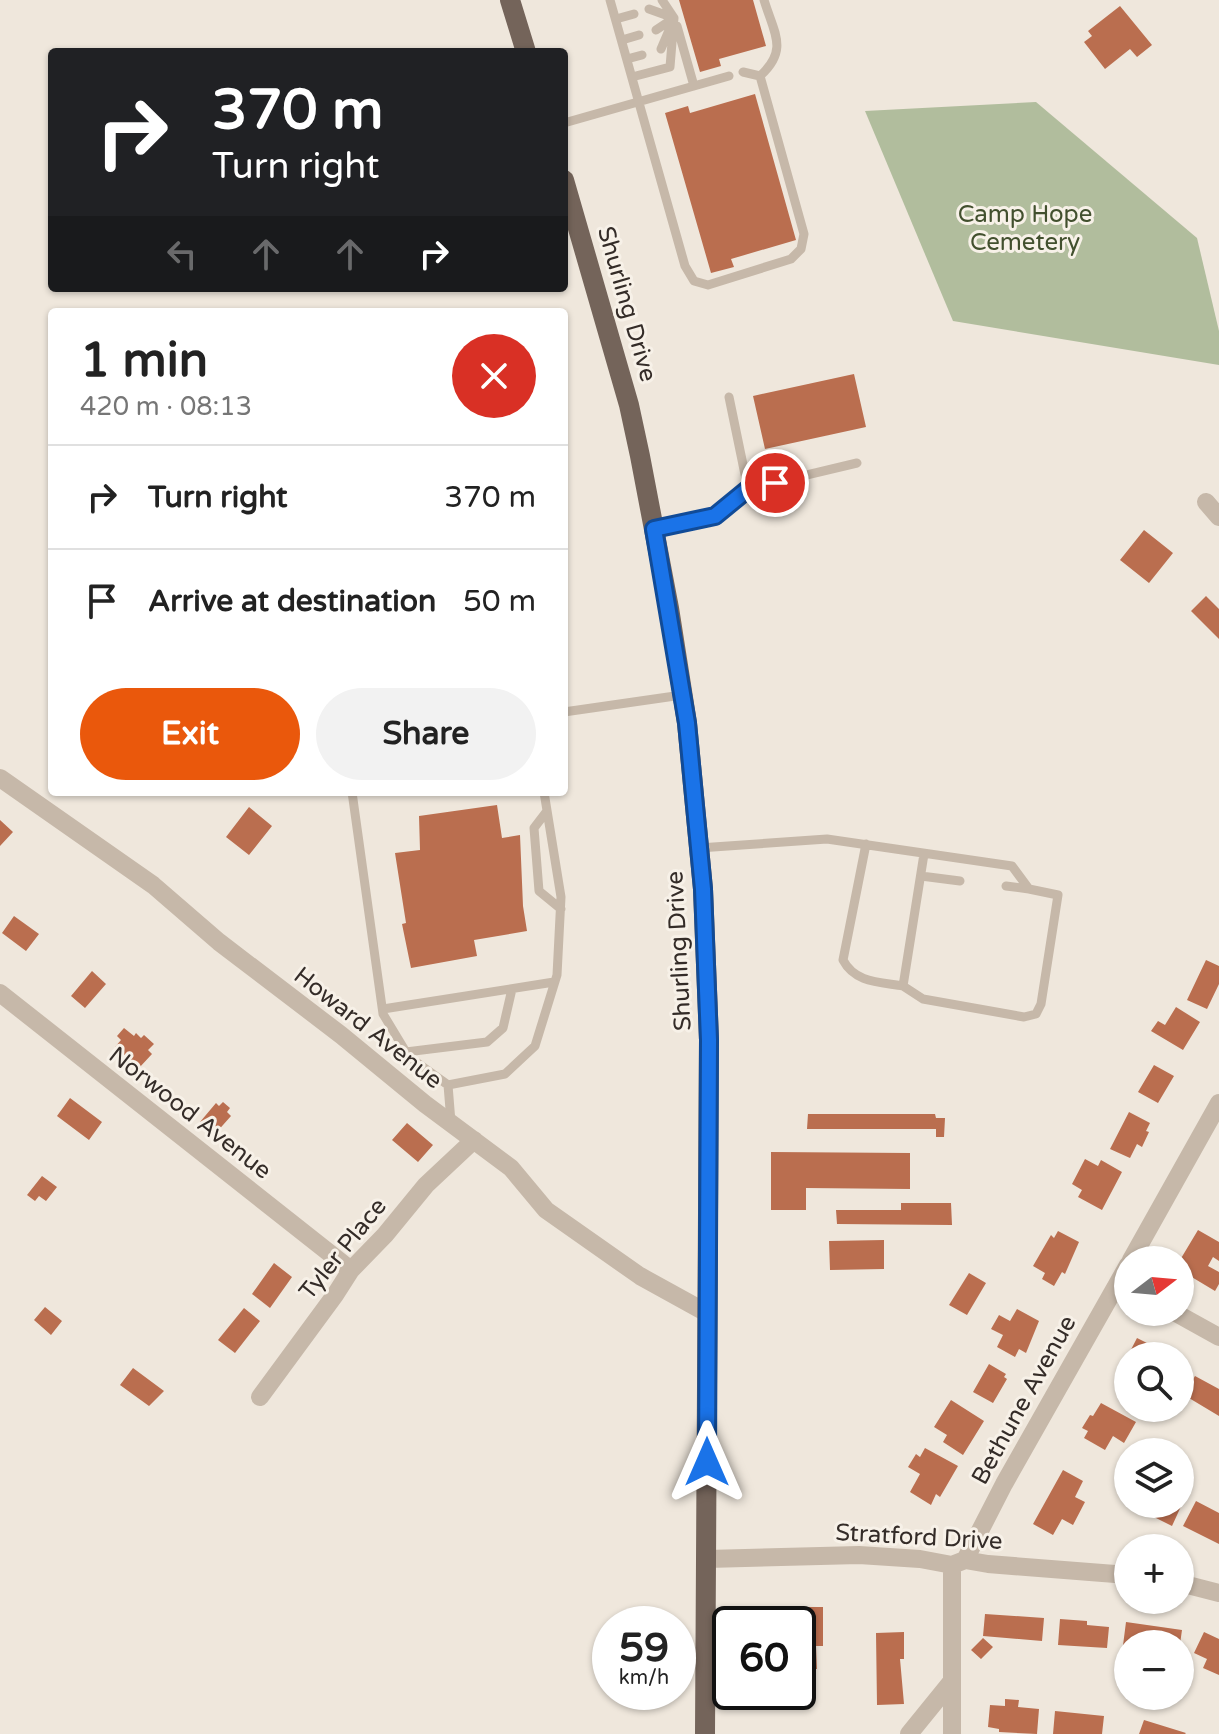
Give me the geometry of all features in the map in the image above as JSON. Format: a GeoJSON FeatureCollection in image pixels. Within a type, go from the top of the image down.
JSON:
{"type":"FeatureCollection","features":[{"type":"Feature","properties":{"kind":"main road"},"geometry":{"type":"LineString","coordinates":[[510,0],[525,48]]}},
{"type":"Feature","properties":{"kind":"main road","name":"Shurling Drive"},"geometry":{"type":"LineString","coordinates":[[568,194],[629,405],[654,529],[682,695],[699,848],[709,1040],[705,1734]]}},
{"type":"Feature","properties":{"kind":"street"},"geometry":{"type":"LineString","coordinates":[[1206,502],[1219,517]]}},
{"type":"Feature","properties":{"kind":"street","name":"Howard Avenue"},"geometry":{"type":"LineString","coordinates":[[0,778],[153,885],[219,942],[511,1168],[546,1210],[640,1276],[707,1313]]}},
{"type":"Feature","properties":{"kind":"street","name":"Norwood Avenue"},"geometry":{"type":"LineString","coordinates":[[0,993],[351,1270]]}},
{"type":"Feature","properties":{"kind":"street","name":"Bethune Avenue"},"geometry":{"type":"LineString","coordinates":[[1138,1246],[1219,1103]]}},
{"type":"Feature","properties":{"kind":"street","name":"Tyler Place"},"geometry":{"type":"LineString","coordinates":[[260,1397],[351,1270],[426,1185],[474,1140]]}},
{"type":"Feature","properties":{"kind":"street","name":"Bethune Avenue"},"geometry":{"type":"LineString","coordinates":[[952,1734],[958,1562],[1114,1299]]}},
{"type":"Feature","properties":{"kind":"street"},"geometry":{"type":"LineString","coordinates":[[1194,1323],[1219,1337]]}},
{"type":"Feature","properties":{"kind":"street","name":"Stratford Drive"},"geometry":{"type":"LineString","coordinates":[[707,1559],[859,1555],[1114,1574]]}},
{"type":"Feature","properties":{"kind":"street"},"geometry":{"type":"LineString","coordinates":[[1194,1587],[1219,1593]]}},
{"type":"Feature","properties":{"kind":"street"},"geometry":{"type":"LineString","coordinates":[[909,1734],[952,1681]]}},
{"type":"Feature","properties":{"kind":"lane"},"geometry":{"type":"LineString","coordinates":[[610,0],[685,266],[694,281],[708,285],[791,259],[801,249],[804,234],[760,76]]}},
{"type":"Feature","properties":{"kind":"lane"},"geometry":{"type":"LineString","coordinates":[[632,77],[670,67],[674,18],[662,0]]}},
{"type":"Feature","properties":{"kind":"lane"},"geometry":{"type":"LineString","coordinates":[[669,0],[694,86]]}},
{"type":"Feature","properties":{"kind":"lane"},"geometry":{"type":"LineString","coordinates":[[760,76],[772,65],[779,50],[764,0]]}},
{"type":"Feature","properties":{"kind":"lane"},"geometry":{"type":"LineString","coordinates":[[649,9],[674,18]]}},
{"type":"Feature","properties":{"kind":"lane"},"geometry":{"type":"LineString","coordinates":[[616,19],[634,14]]}},
{"type":"Feature","properties":{"kind":"lane"},"geometry":{"type":"LineString","coordinates":[[656,30],[674,18]]}},
{"type":"Feature","properties":{"kind":"lane"},"geometry":{"type":"LineString","coordinates":[[661,49],[674,18]]}},
{"type":"Feature","properties":{"kind":"lane"},"geometry":{"type":"LineString","coordinates":[[622,40],[639,35]]}},
{"type":"Feature","properties":{"kind":"lane"},"geometry":{"type":"LineString","coordinates":[[627,59],[642,55]]}},
{"type":"Feature","properties":{"kind":"lane"},"geometry":{"type":"LineString","coordinates":[[743,72],[760,76]]}},
{"type":"Feature","properties":{"kind":"lane"},"geometry":{"type":"LineString","coordinates":[[568,122],[729,76]]}},
{"type":"Feature","properties":{"kind":"lane"},"geometry":{"type":"LineString","coordinates":[[729,397],[748,489]]}},
{"type":"Feature","properties":{"kind":"lane"},"geometry":{"type":"LineString","coordinates":[[654,529],[715,516],[748,489],[857,463]]}},
{"type":"Feature","properties":{"kind":"lane"},"geometry":{"type":"LineString","coordinates":[[568,711],[682,695]]}},
{"type":"Feature","properties":{"kind":"lane"},"geometry":{"type":"LineString","coordinates":[[353,796],[383,1014],[409,1057],[448,1085],[505,1074],[535,1046],[554,982],[561,909],[545,796]]}},
{"type":"Feature","properties":{"kind":"lane"},"geometry":{"type":"LineString","coordinates":[[547,811],[534,828],[539,891],[561,909]]}},
{"type":"Feature","properties":{"kind":"lane"},"geometry":{"type":"LineString","coordinates":[[699,848],[827,839],[1012,866],[1029,889]]}},
{"type":"Feature","properties":{"kind":"lane"},"geometry":{"type":"LineString","coordinates":[[866,844],[843,960],[848,969],[858,978],[903,986],[923,999],[1024,1017],[1036,1014],[1041,1004],[1058,895],[1006,886]]}},
{"type":"Feature","properties":{"kind":"lane"},"geometry":{"type":"LineString","coordinates":[[903,986],[924,854]]}},
{"type":"Feature","properties":{"kind":"lane"},"geometry":{"type":"LineString","coordinates":[[921,876],[960,881]]}},
{"type":"Feature","properties":{"kind":"lane"},"geometry":{"type":"LineString","coordinates":[[383,1009],[554,982]]}},
{"type":"Feature","properties":{"kind":"lane"},"geometry":{"type":"LineString","coordinates":[[406,1052],[487,1042],[503,1028],[512,989]]}},
{"type":"Feature","properties":{"kind":"lane"},"geometry":{"type":"LineString","coordinates":[[448,1085],[452,1124]]}},
{"type":"Feature","properties":{"kind":"green space","name":"Camp Hope Cemetery"},"geometry":{"type":"Polygon","coordinates":[[[1036,102],[1197,238],[1219,331],[1219,365],[953,321],[865,111],[1036,102]]]}},
{"type":"Feature","properties":{"kind":"building"},"geometry":{"type":"Polygon","coordinates":[[[679,0],[753,0],[766,46],[719,59],[721,66],[700,72],[679,0]]]}},
{"type":"Feature","properties":{"kind":"building"},"geometry":{"type":"Polygon","coordinates":[[[1120,6],[1152,45],[1137,57],[1130,49],[1105,69],[1084,42],[1092,36],[1088,31],[1120,6]]]}},
{"type":"Feature","properties":{"kind":"building"},"geometry":{"type":"Polygon","coordinates":[[[755,94],[796,240],[731,259],[734,267],[711,273],[665,113],[688,106],[690,113],[755,94]]]}},
{"type":"Feature","properties":{"kind":"building"},"geometry":{"type":"Polygon","coordinates":[[[854,374],[866,427],[765,449],[753,396],[854,374]]]}},
{"type":"Feature","properties":{"kind":"building"},"geometry":{"type":"Polygon","coordinates":[[[1144,530],[1173,553],[1149,583],[1120,560],[1144,530]]]}},
{"type":"Feature","properties":{"kind":"building"},"geometry":{"type":"Polygon","coordinates":[[[1206,596],[1219,609],[1219,639],[1191,611],[1206,596]]]}},
{"type":"Feature","properties":{"kind":"building"},"geometry":{"type":"Polygon","coordinates":[[[497,805],[502,838],[520,835],[527,931],[474,940],[477,956],[411,968],[402,924],[406,923],[395,853],[420,850],[419,816],[497,805]]]}},
{"type":"Feature","properties":{"kind":"building"},"geometry":{"type":"Polygon","coordinates":[[[249,807],[272,826],[249,855],[226,837],[249,807]]]}},
{"type":"Feature","properties":{"kind":"building"},"geometry":{"type":"Polygon","coordinates":[[[0,820],[13,832],[0,846],[0,820]]]}},
{"type":"Feature","properties":{"kind":"building"},"geometry":{"type":"Polygon","coordinates":[[[14,916],[39,934],[26,951],[2,933],[14,916]]]}},
{"type":"Feature","properties":{"kind":"building"},"geometry":{"type":"Polygon","coordinates":[[[1206,960],[1219,966],[1219,984],[1207,1009],[1187,1000],[1206,960]]]}},
{"type":"Feature","properties":{"kind":"building"},"geometry":{"type":"Polygon","coordinates":[[[92,971],[106,984],[85,1008],[71,996],[92,971]]]}},
{"type":"Feature","properties":{"kind":"building"},"geometry":{"type":"Polygon","coordinates":[[[1176,1007],[1200,1022],[1183,1050],[1151,1031],[1158,1021],[1165,1025],[1176,1007]]]}},
{"type":"Feature","properties":{"kind":"building"},"geometry":{"type":"Polygon","coordinates":[[[124,1028],[134,1036],[136,1033],[141,1038],[144,1035],[154,1044],[148,1050],[152,1054],[139,1068],[115,1047],[121,1040],[117,1036],[124,1028]]]}},
{"type":"Feature","properties":{"kind":"building"},"geometry":{"type":"Polygon","coordinates":[[[1154,1065],[1174,1076],[1158,1103],[1138,1092],[1154,1065]]]}},
{"type":"Feature","properties":{"kind":"building"},"geometry":{"type":"Polygon","coordinates":[[[70,1098],[102,1122],[89,1140],[57,1116],[70,1098]]]}},
{"type":"Feature","properties":{"kind":"building"},"geometry":{"type":"Polygon","coordinates":[[[223,1102],[230,1108],[227,1112],[231,1116],[215,1134],[200,1122],[216,1103],[219,1106],[223,1102]]]}},
{"type":"Feature","properties":{"kind":"building"},"geometry":{"type":"Polygon","coordinates":[[[1129,1112],[1150,1123],[1142,1147],[1137,1144],[1130,1158],[1110,1149],[1129,1112]]]}},
{"type":"Feature","properties":{"kind":"building"},"geometry":{"type":"Polygon","coordinates":[[[808,1114],[935,1114],[936,1118],[945,1118],[944,1137],[936,1137],[936,1129],[807,1129],[808,1114]]]}},
{"type":"Feature","properties":{"kind":"building"},"geometry":{"type":"Polygon","coordinates":[[[407,1123],[433,1145],[418,1162],[392,1140],[407,1123]]]}},
{"type":"Feature","properties":{"kind":"building"},"geometry":{"type":"Polygon","coordinates":[[[771,1152],[910,1153],[910,1189],[806,1188],[806,1210],[771,1210],[771,1152]]]}},
{"type":"Feature","properties":{"kind":"building"},"geometry":{"type":"Polygon","coordinates":[[[1085,1159],[1098,1166],[1101,1160],[1122,1172],[1102,1210],[1078,1197],[1082,1190],[1072,1184],[1085,1159]]]}},
{"type":"Feature","properties":{"kind":"building"},"geometry":{"type":"Polygon","coordinates":[[[42,1176],[57,1187],[46,1201],[39,1196],[35,1201],[27,1195],[42,1176]]]}},
{"type":"Feature","properties":{"kind":"building"},"geometry":{"type":"Polygon","coordinates":[[[901,1203],[951,1203],[952,1225],[837,1224],[836,1210],[901,1210],[901,1203]]]}},
{"type":"Feature","properties":{"kind":"building"},"geometry":{"type":"Polygon","coordinates":[[[1198,1230],[1219,1242],[1219,1261],[1213,1257],[1208,1266],[1219,1272],[1219,1284],[1215,1291],[1194,1278],[1194,1246],[1188,1246],[1198,1230]]]}},
{"type":"Feature","properties":{"kind":"building"},"geometry":{"type":"Polygon","coordinates":[[[1058,1231],[1079,1242],[1065,1274],[1062,1272],[1054,1286],[1042,1279],[1045,1273],[1033,1266],[1051,1235],[1054,1238],[1058,1231]]]}},
{"type":"Feature","properties":{"kind":"building"},"geometry":{"type":"Polygon","coordinates":[[[884,1240],[884,1269],[830,1270],[829,1241],[884,1240]]]}},
{"type":"Feature","properties":{"kind":"building"},"geometry":{"type":"Polygon","coordinates":[[[274,1263],[292,1277],[270,1308],[252,1294],[274,1263]]]}},
{"type":"Feature","properties":{"kind":"building"},"geometry":{"type":"Polygon","coordinates":[[[969,1273],[986,1283],[967,1315],[949,1305],[969,1273]]]}},
{"type":"Feature","properties":{"kind":"building"},"geometry":{"type":"Polygon","coordinates":[[[45,1307],[62,1321],[51,1335],[34,1320],[45,1307]]]}},
{"type":"Feature","properties":{"kind":"building"},"geometry":{"type":"Polygon","coordinates":[[[244,1308],[260,1321],[235,1353],[218,1340],[244,1308]]]}},
{"type":"Feature","properties":{"kind":"building"},"geometry":{"type":"Polygon","coordinates":[[[1017,1309],[1039,1321],[1026,1353],[1019,1349],[1015,1357],[997,1347],[1003,1335],[991,1329],[999,1315],[1010,1321],[1017,1309]]]}},
{"type":"Feature","properties":{"kind":"building"},"geometry":{"type":"Polygon","coordinates":[[[989,1364],[1006,1374],[1004,1377],[1007,1379],[993,1403],[973,1392],[989,1364]]]}},
{"type":"Feature","properties":{"kind":"building"},"geometry":{"type":"Polygon","coordinates":[[[133,1368],[164,1391],[149,1406],[120,1385],[133,1368]]]}},
{"type":"Feature","properties":{"kind":"building"},"geometry":{"type":"Polygon","coordinates":[[[1194,1378],[1219,1389],[1219,1416],[1194,1401],[1194,1378]]]}},
{"type":"Feature","properties":{"kind":"building"},"geometry":{"type":"Polygon","coordinates":[[[951,1400],[984,1421],[963,1455],[943,1442],[947,1435],[934,1427],[951,1400]]]}},
{"type":"Feature","properties":{"kind":"building"},"geometry":{"type":"Polygon","coordinates":[[[1101,1403],[1114,1410],[1114,1422],[1136,1422],[1127,1438],[1113,1436],[1105,1450],[1084,1438],[1088,1431],[1082,1428],[1090,1415],[1093,1416],[1101,1403]]]}},
{"type":"Feature","properties":{"kind":"building"},"geometry":{"type":"Polygon","coordinates":[[[925,1448],[958,1466],[940,1497],[936,1494],[931,1505],[910,1492],[920,1474],[908,1467],[916,1454],[920,1457],[925,1448]]]}},
{"type":"Feature","properties":{"kind":"building"},"geometry":{"type":"Polygon","coordinates":[[[1063,1470],[1083,1481],[1075,1497],[1085,1502],[1073,1525],[1062,1519],[1053,1535],[1033,1524],[1063,1470]]]}},
{"type":"Feature","properties":{"kind":"building"},"geometry":{"type":"Polygon","coordinates":[[[1196,1501],[1219,1513],[1219,1544],[1183,1526],[1187,1518],[1194,1518],[1196,1501]]]}},
{"type":"Feature","properties":{"kind":"building"},"geometry":{"type":"Polygon","coordinates":[[[1156,1518],[1176,1518],[1172,1526],[1156,1518]]]}},
{"type":"Feature","properties":{"kind":"building"},"geometry":{"type":"Polygon","coordinates":[[[816,1607],[823,1607],[823,1646],[816,1646],[816,1607]]]}},
{"type":"Feature","properties":{"kind":"building"},"geometry":{"type":"Polygon","coordinates":[[[985,1614],[1044,1618],[1042,1641],[983,1636],[985,1614]]]}},
{"type":"Feature","properties":{"kind":"building"},"geometry":{"type":"Polygon","coordinates":[[[1060,1619],[1109,1627],[1107,1648],[1058,1645],[1060,1619]]]}},
{"type":"Feature","properties":{"kind":"building"},"geometry":{"type":"Polygon","coordinates":[[[1126,1622],[1182,1630],[1125,1630],[1126,1622]]]}},
{"type":"Feature","properties":{"kind":"building"},"geometry":{"type":"Polygon","coordinates":[[[904,1632],[904,1659],[900,1659],[904,1704],[877,1705],[876,1633],[904,1632]]]}},
{"type":"Feature","properties":{"kind":"building"},"geometry":{"type":"Polygon","coordinates":[[[1204,1632],[1219,1639],[1219,1675],[1203,1668],[1207,1659],[1194,1653],[1204,1632]]]}},
{"type":"Feature","properties":{"kind":"building"},"geometry":{"type":"Polygon","coordinates":[[[983,1638],[993,1647],[981,1659],[971,1650],[983,1638]]]}},
{"type":"Feature","properties":{"kind":"building"},"geometry":{"type":"Polygon","coordinates":[[[1005,1699],[1019,1700],[1018,1707],[1039,1709],[1037,1734],[999,1732],[999,1729],[988,1727],[990,1705],[1005,1706],[1005,1699]]]}},
{"type":"Feature","properties":{"kind":"building"},"geometry":{"type":"Polygon","coordinates":[[[1055,1711],[1104,1716],[1102,1734],[1053,1734],[1055,1711]]]}},
{"type":"Feature","properties":{"kind":"building"},"geometry":{"type":"Polygon","coordinates":[[[1144,1720],[1186,1733],[1139,1734],[1144,1720]]]}},
{"type":"Feature","properties":{"kind":"route"},"geometry":{"type":"LineString","coordinates":[[707,1462],[709,1040],[703,889],[687,723],[654,529],[715,516],[748,489],[775,483]]}}]}
